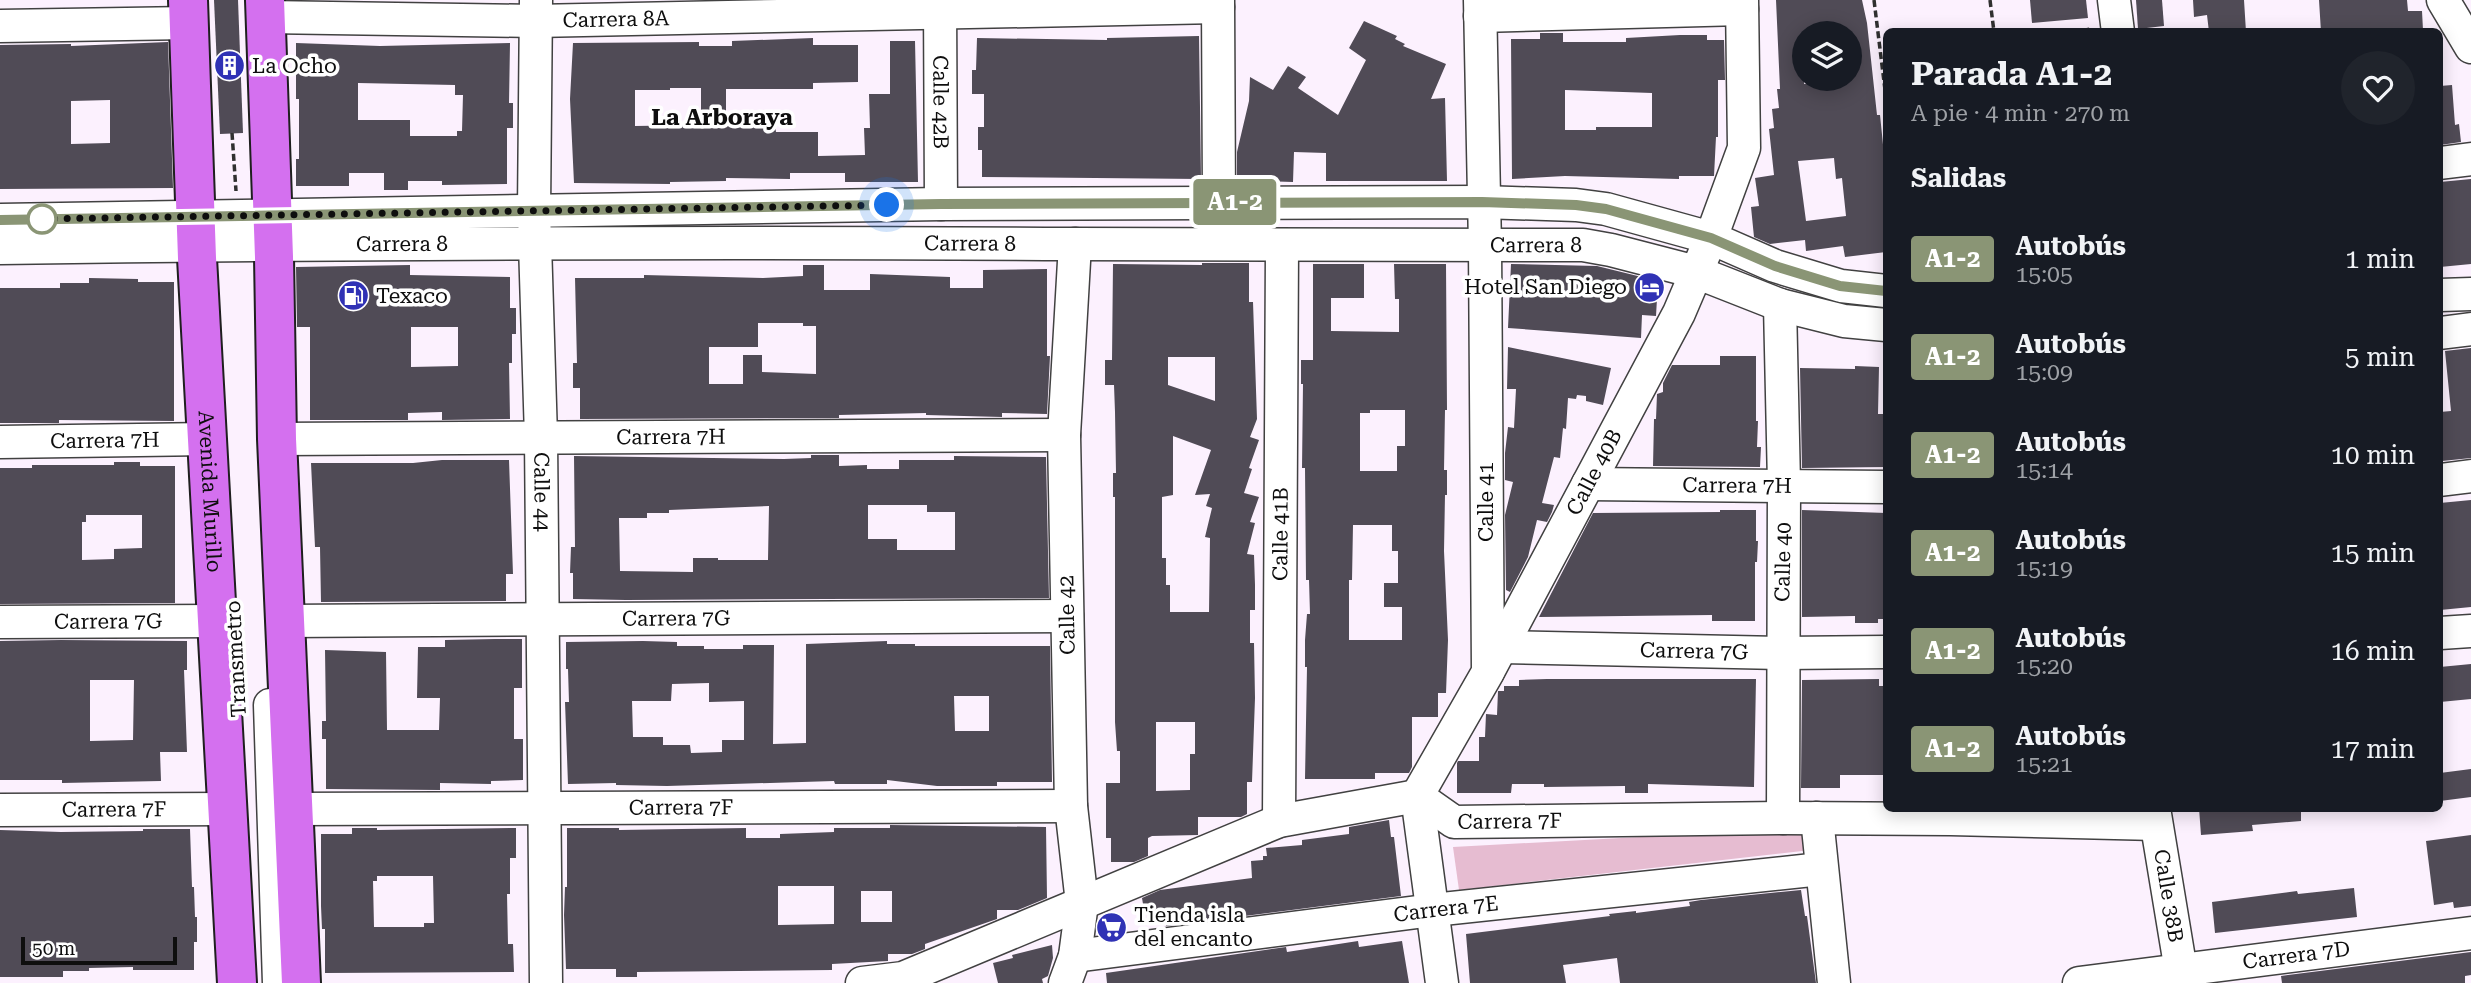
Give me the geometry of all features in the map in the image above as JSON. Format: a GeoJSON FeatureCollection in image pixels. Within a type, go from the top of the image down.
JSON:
{"type":"FeatureCollection","features":[{"type":"Feature","properties":{"kind":"main road","name":"Avenida Murillo"},"geometry":{"type":"LineString","coordinates":[[236,983],[208,439],[260,6]]}},
{"type":"Feature","properties":{"kind":"main road","name":"Avenida Murillo"},"geometry":{"type":"LineString","coordinates":[[193,8],[277,439],[301,983]]}},
{"type":"Feature","properties":{"kind":"street"},"geometry":{"type":"LineString","coordinates":[[2114,0],[2118,28]]}},
{"type":"Feature","properties":{"kind":"street"},"geometry":{"type":"LineString","coordinates":[[2443,0],[2471,47]]}},
{"type":"Feature","properties":{"kind":"street"},"geometry":{"type":"LineString","coordinates":[[1218,3],[1219,202]]}},
{"type":"Feature","properties":{"kind":"street","name":"Carrera 8A"},"geometry":{"type":"LineString","coordinates":[[260,6],[536,10],[1218,3]]}},
{"type":"Feature","properties":{"kind":"street"},"geometry":{"type":"LineString","coordinates":[[1480,8],[1742,4],[1744,149],[1696,272]]}},
{"type":"Feature","properties":{"kind":"street","name":"Calle 42B"},"geometry":{"type":"LineString","coordinates":[[940,7],[941,204]]}},
{"type":"Feature","properties":{"kind":"street"},"geometry":{"type":"LineString","coordinates":[[0,26],[193,8]]}},
{"type":"Feature","properties":{"kind":"street","name":"Calle 41"},"geometry":{"type":"LineString","coordinates":[[1480,8],[1482,202],[1494,659]]}},
{"type":"Feature","properties":{"kind":"street","name":"Calle 44"},"geometry":{"type":"LineString","coordinates":[[536,10],[534,211],[541,437],[546,983]]}},
{"type":"Feature","properties":{"kind":"street"},"geometry":{"type":"LineString","coordinates":[[2443,163],[2471,159]]}},
{"type":"Feature","properties":{"kind":"street","name":"Carrera 8"},"geometry":{"type":"LineString","coordinates":[[0,248],[234,227],[534,211],[941,204],[1482,202],[1576,205],[1606,209],[1711,238],[1775,266],[1840,286],[1883,290]]}},
{"type":"Feature","properties":{"kind":"street","name":"Carrera 8"},"geometry":{"type":"LineString","coordinates":[[0,220],[234,227],[536,243],[1282,247],[1583,245],[1696,272],[1780,305],[1844,321],[1883,325]]}},
{"type":"Feature","properties":{"kind":"street","name":"Transmetro"},"geometry":{"type":"LineString","coordinates":[[234,227],[226,439],[233,621],[255,983]]}},
{"type":"Feature","properties":{"kind":"street","name":"Transmetro"},"geometry":{"type":"LineString","coordinates":[[234,227],[261,453],[279,983]]}},
{"type":"Feature","properties":{"kind":"street","name":"Calle 42"},"geometry":{"type":"LineString","coordinates":[[1070,970],[1082,903],[1071,806],[1064,435],[1074,244]]}},
{"type":"Feature","properties":{"kind":"street","name":"Calle 41B"},"geometry":{"type":"LineString","coordinates":[[1279,821],[1282,247]]}},
{"type":"Feature","properties":{"kind":"street","name":"Calle 40B"},"geometry":{"type":"LineString","coordinates":[[1494,659],[1679,313],[1696,272]]}},
{"type":"Feature","properties":{"kind":"street"},"geometry":{"type":"LineString","coordinates":[[2443,295],[2471,294]]}},
{"type":"Feature","properties":{"kind":"street","name":"Calle 40"},"geometry":{"type":"LineString","coordinates":[[1780,305],[1784,484],[1783,818]]}},
{"type":"Feature","properties":{"kind":"street"},"geometry":{"type":"LineString","coordinates":[[2443,333],[2471,329]]}},
{"type":"Feature","properties":{"kind":"street","name":"Carrera 7H"},"geometry":{"type":"LineString","coordinates":[[277,439],[1064,435]]}},
{"type":"Feature","properties":{"kind":"street","name":"Carrera 7H"},"geometry":{"type":"LineString","coordinates":[[0,442],[208,439]]}},
{"type":"Feature","properties":{"kind":"street"},"geometry":{"type":"LineString","coordinates":[[2443,480],[2471,476]]}},
{"type":"Feature","properties":{"kind":"street","name":"Carrera 7H"},"geometry":{"type":"LineString","coordinates":[[1588,484],[1883,487]]}},
{"type":"Feature","properties":{"kind":"street","name":"Carrera 7G"},"geometry":{"type":"LineString","coordinates":[[286,621],[1067,616]]}},
{"type":"Feature","properties":{"kind":"street","name":"Carrera 7G"},"geometry":{"type":"LineString","coordinates":[[0,622],[218,621]]}},
{"type":"Feature","properties":{"kind":"street"},"geometry":{"type":"LineString","coordinates":[[2443,632],[2471,631]]}},
{"type":"Feature","properties":{"kind":"street","name":"Carrera 7G"},"geometry":{"type":"LineString","coordinates":[[1494,659],[1883,652]]}},
{"type":"Feature","properties":{"kind":"street"},"geometry":{"type":"LineString","coordinates":[[1442,983],[1417,796],[1494,659]]}},
{"type":"Feature","properties":{"kind":"street"},"geometry":{"type":"LineString","coordinates":[[862,983],[903,978],[1279,821],[1417,796]]}},
{"type":"Feature","properties":{"kind":"street","name":"Carrera 7F"},"geometry":{"type":"LineString","coordinates":[[1417,796],[1454,822],[2155,816]]}},
{"type":"Feature","properties":{"kind":"street","name":"Carrera 7F"},"geometry":{"type":"LineString","coordinates":[[293,809],[1071,806]]}},
{"type":"Feature","properties":{"kind":"street","name":"Carrera 7F"},"geometry":{"type":"LineString","coordinates":[[0,810],[228,809]]}},
{"type":"Feature","properties":{"kind":"street","name":"Calle 38B"},"geometry":{"type":"LineString","coordinates":[[2155,816],[2182,977]]}},
{"type":"Feature","properties":{"kind":"street"},"geometry":{"type":"LineString","coordinates":[[1817,818],[1834,983]]}},
{"type":"Feature","properties":{"kind":"street","name":"Carrera 7E"},"geometry":{"type":"LineString","coordinates":[[1070,970],[1433,910],[1821,869]]}},
{"type":"Feature","properties":{"kind":"street","name":"Carrera 7D"},"geometry":{"type":"LineString","coordinates":[[2079,983],[2182,977],[2471,933]]}},
{"type":"Feature","properties":{"kind":"path"},"geometry":{"type":"LineString","coordinates":[[1874,0],[1883,51]]}},
{"type":"Feature","properties":{"kind":"path"},"geometry":{"type":"LineString","coordinates":[[1990,0],[1994,28]]}},
{"type":"Feature","properties":{"kind":"path"},"geometry":{"type":"LineString","coordinates":[[232,133],[234,227]]}},
{"type":"Feature","properties":{"kind":"shaded area"},"geometry":{"type":"Polygon","coordinates":[[[1810,828],[1811,850],[1459,890],[1453,847],[1810,828]]]}},
{"type":"Feature","properties":{"kind":"building","name":"La Ocho"},"geometry":{"type":"Polygon","coordinates":[[[214,0],[238,0],[243,133],[220,134],[214,0]]]}},
{"type":"Feature","properties":{"kind":"building"},"geometry":{"type":"Polygon","coordinates":[[[1776,0],[1862,0],[1883,144],[1883,252],[1845,257],[1843,246],[1806,251],[1805,240],[1770,244],[1754,237],[1751,207],[1759,206],[1755,178],[1774,175],[1769,129],[1774,128],[1772,109],[1779,108],[1776,0]],[[1834,158],[1798,161],[1806,221],[1846,216],[1842,178],[1836,179],[1834,158]]]}},
{"type":"Feature","properties":{"kind":"building"},"geometry":{"type":"Polygon","coordinates":[[[2030,0],[2086,0],[2088,18],[2032,23],[2030,0]]]}},
{"type":"Feature","properties":{"kind":"building"},"geometry":{"type":"Polygon","coordinates":[[[2136,0],[2162,0],[2164,26],[2138,28],[2136,0]]]}},
{"type":"Feature","properties":{"kind":"building"},"geometry":{"type":"Polygon","coordinates":[[[2193,0],[2244,0],[2246,28],[2209,28],[2207,15],[2194,17],[2193,0]]]}},
{"type":"Feature","properties":{"kind":"building"},"geometry":{"type":"Polygon","coordinates":[[[2319,0],[2407,0],[2408,11],[2422,11],[2423,28],[2321,28],[2319,0]]]}},
{"type":"Feature","properties":{"kind":"building"},"geometry":{"type":"Polygon","coordinates":[[[1364,21],[1397,36],[1395,39],[1405,44],[1403,46],[1446,64],[1431,99],[1445,98],[1447,181],[1326,181],[1326,153],[1294,152],[1293,182],[1237,180],[1237,152],[1249,101],[1250,77],[1273,90],[1288,66],[1306,77],[1298,88],[1338,115],[1366,60],[1349,48],[1364,21]]]}},
{"type":"Feature","properties":{"kind":"building"},"geometry":{"type":"Polygon","coordinates":[[[1540,33],[1563,33],[1563,42],[1626,42],[1626,38],[1680,35],[1707,35],[1707,40],[1724,40],[1725,80],[1718,80],[1718,137],[1714,176],[1679,176],[1679,179],[1565,176],[1512,179],[1511,39],[1540,39],[1540,33]],[[1565,90],[1565,130],[1652,127],[1652,93],[1565,90]]]}},
{"type":"Feature","properties":{"kind":"building"},"geometry":{"type":"Polygon","coordinates":[[[1199,36],[1201,179],[982,177],[982,150],[978,150],[978,127],[984,127],[984,94],[972,94],[972,70],[976,70],[977,38],[1107,40],[1199,36]]]}},
{"type":"Feature","properties":{"kind":"building"},"geometry":{"type":"Polygon","coordinates":[[[813,38],[813,45],[858,45],[858,82],[813,83],[813,89],[726,89],[726,121],[760,120],[760,126],[775,126],[776,132],[818,132],[818,156],[865,155],[864,128],[870,128],[869,94],[890,94],[890,41],[915,41],[918,182],[845,182],[845,173],[790,173],[790,179],[726,178],[726,181],[670,184],[574,183],[570,99],[573,43],[699,42],[699,46],[732,46],[732,41],[813,38]],[[701,88],[635,90],[635,126],[701,125],[701,88]]]}},
{"type":"Feature","properties":{"kind":"building"},"geometry":{"type":"Polygon","coordinates":[[[168,42],[173,188],[0,189],[0,45],[71,46],[168,42]],[[110,100],[71,101],[71,144],[110,143],[110,100]]]}},
{"type":"Feature","properties":{"kind":"building"},"geometry":{"type":"Polygon","coordinates":[[[296,43],[380,46],[510,43],[509,103],[513,103],[513,128],[507,128],[507,184],[442,185],[442,181],[408,181],[408,190],[384,190],[384,173],[349,173],[349,186],[296,186],[299,99],[296,99],[296,43]],[[358,83],[358,120],[410,120],[410,136],[457,136],[457,131],[462,131],[463,95],[455,95],[455,85],[358,83]]]}},
{"type":"Feature","properties":{"kind":"building"},"geometry":{"type":"Polygon","coordinates":[[[2452,85],[2455,125],[2459,124],[2461,142],[2443,145],[2443,86],[2452,85]]]}},
{"type":"Feature","properties":{"kind":"building"},"geometry":{"type":"Polygon","coordinates":[[[2471,179],[2471,264],[2443,267],[2443,182],[2471,179]]]}},
{"type":"Feature","properties":{"kind":"building"},"geometry":{"type":"Polygon","coordinates":[[[1249,263],[1249,302],[1253,302],[1257,419],[1250,437],[1259,440],[1244,493],[1259,497],[1250,522],[1255,523],[1247,554],[1254,555],[1255,585],[1255,610],[1250,610],[1250,643],[1254,643],[1255,698],[1252,782],[1247,782],[1247,814],[1241,817],[1198,817],[1198,835],[1152,836],[1148,838],[1148,856],[1134,862],[1111,862],[1111,838],[1106,838],[1106,783],[1120,783],[1120,751],[1117,751],[1115,722],[1114,385],[1105,385],[1105,360],[1112,360],[1113,264],[1249,263]],[[1168,357],[1168,385],[1215,401],[1215,357],[1168,357]],[[1173,436],[1173,495],[1162,497],[1162,558],[1166,558],[1166,585],[1170,585],[1170,612],[1209,612],[1210,538],[1205,537],[1212,508],[1206,506],[1210,494],[1195,495],[1211,450],[1173,436]],[[1156,722],[1156,791],[1190,790],[1190,754],[1195,754],[1195,722],[1156,722]]]}},
{"type":"Feature","properties":{"kind":"building"},"geometry":{"type":"Polygon","coordinates":[[[1313,264],[1364,264],[1364,298],[1331,298],[1331,331],[1399,332],[1399,299],[1395,299],[1394,264],[1446,264],[1446,693],[1438,693],[1438,717],[1412,717],[1412,767],[1409,773],[1375,773],[1375,779],[1305,779],[1305,640],[1307,614],[1310,614],[1309,580],[1306,580],[1305,468],[1302,468],[1301,360],[1313,360],[1313,264]],[[1370,410],[1370,413],[1360,413],[1360,471],[1397,471],[1397,446],[1405,446],[1405,410],[1370,410]],[[1353,525],[1349,640],[1402,640],[1402,607],[1384,607],[1384,583],[1398,583],[1398,551],[1392,551],[1392,525],[1353,525]]]}},
{"type":"Feature","properties":{"kind":"building"},"geometry":{"type":"Polygon","coordinates":[[[1511,264],[1597,266],[1658,281],[1656,316],[1642,315],[1641,338],[1508,328],[1511,264]]]}},
{"type":"Feature","properties":{"kind":"building"},"geometry":{"type":"Polygon","coordinates":[[[410,265],[410,275],[510,277],[510,308],[516,308],[516,334],[512,334],[512,363],[509,363],[510,419],[442,420],[442,412],[408,413],[408,420],[310,420],[310,327],[297,327],[296,267],[410,265]],[[411,327],[411,367],[458,366],[458,327],[411,327]]]}},
{"type":"Feature","properties":{"kind":"building"},"geometry":{"type":"Polygon","coordinates":[[[803,265],[824,265],[824,290],[870,290],[870,274],[950,277],[950,288],[983,288],[983,270],[1047,269],[1047,356],[1050,356],[1047,414],[1002,413],[1002,417],[926,413],[839,415],[839,418],[580,419],[580,388],[573,388],[573,363],[577,363],[575,278],[644,278],[644,275],[763,278],[803,276],[803,265]],[[758,323],[758,347],[709,347],[709,384],[743,384],[743,355],[762,355],[762,372],[816,374],[816,326],[803,326],[803,323],[758,323]]]}},
{"type":"Feature","properties":{"kind":"building"},"geometry":{"type":"Polygon","coordinates":[[[89,278],[174,282],[174,421],[59,420],[59,423],[0,423],[0,288],[60,288],[60,283],[89,283],[89,278]]]}},
{"type":"Feature","properties":{"kind":"building"},"geometry":{"type":"Polygon","coordinates":[[[1508,347],[1611,368],[1603,405],[1586,401],[1586,396],[1568,398],[1566,429],[1563,428],[1560,458],[1554,457],[1542,503],[1554,505],[1552,512],[1547,522],[1537,520],[1528,557],[1510,592],[1506,590],[1505,515],[1513,482],[1505,480],[1505,453],[1508,427],[1514,428],[1516,389],[1507,389],[1508,347]]]}},
{"type":"Feature","properties":{"kind":"building"},"geometry":{"type":"Polygon","coordinates":[[[2471,348],[2471,458],[2443,461],[2443,412],[2451,411],[2445,351],[2471,348]]]}},
{"type":"Feature","properties":{"kind":"building"},"geometry":{"type":"Polygon","coordinates":[[[1720,356],[1756,356],[1756,421],[1757,447],[1761,447],[1760,467],[1653,466],[1657,394],[1663,392],[1663,383],[1672,365],[1720,365],[1720,356]]]}},
{"type":"Feature","properties":{"kind":"building"},"geometry":{"type":"Polygon","coordinates":[[[1855,366],[1879,367],[1878,414],[1883,414],[1883,467],[1802,468],[1800,368],[1855,369],[1855,366]]]}},
{"type":"Feature","properties":{"kind":"building"},"geometry":{"type":"Polygon","coordinates":[[[811,455],[839,455],[839,466],[867,465],[867,469],[899,469],[899,460],[954,460],[954,456],[1046,457],[1049,598],[573,599],[573,573],[570,573],[571,547],[575,547],[574,456],[811,458],[811,455]],[[868,505],[868,539],[897,539],[897,550],[955,550],[955,512],[927,512],[927,505],[868,505]],[[769,506],[669,510],[669,513],[647,513],[647,518],[619,518],[620,571],[693,572],[693,558],[768,560],[769,506]]]}},
{"type":"Feature","properties":{"kind":"building"},"geometry":{"type":"Polygon","coordinates":[[[509,460],[513,574],[506,574],[506,601],[321,602],[320,547],[315,547],[311,463],[413,463],[509,460]]]}},
{"type":"Feature","properties":{"kind":"building"},"geometry":{"type":"Polygon","coordinates":[[[114,462],[140,462],[140,466],[175,466],[175,603],[0,604],[0,468],[32,468],[32,465],[114,465],[114,462]],[[86,515],[86,522],[82,522],[82,560],[114,559],[114,549],[142,548],[142,515],[86,515]]]}},
{"type":"Feature","properties":{"kind":"building"},"geometry":{"type":"Polygon","coordinates":[[[2471,500],[2471,607],[2443,610],[2443,503],[2471,500]]]}},
{"type":"Feature","properties":{"kind":"building"},"geometry":{"type":"Polygon","coordinates":[[[1756,510],[1758,541],[1755,562],[1755,621],[1712,621],[1712,615],[1539,617],[1593,513],[1756,510]]]}},
{"type":"Feature","properties":{"kind":"building"},"geometry":{"type":"Polygon","coordinates":[[[1802,510],[1883,513],[1883,619],[1878,619],[1878,623],[1855,623],[1855,616],[1802,617],[1802,510]]]}},
{"type":"Feature","properties":{"kind":"building"},"geometry":{"type":"Polygon","coordinates":[[[522,639],[522,688],[514,688],[514,739],[523,739],[523,780],[491,781],[491,784],[440,783],[440,790],[326,789],[326,739],[322,739],[322,721],[326,721],[325,650],[386,652],[387,730],[439,730],[440,698],[417,698],[418,647],[445,647],[445,640],[522,639]]]}},
{"type":"Feature","properties":{"kind":"building"},"geometry":{"type":"Polygon","coordinates":[[[0,641],[187,641],[187,670],[184,670],[187,752],[160,752],[161,781],[62,783],[62,780],[0,780],[0,641]],[[90,680],[90,741],[133,740],[134,680],[90,680]]]}},
{"type":"Feature","properties":{"kind":"building"},"geometry":{"type":"Polygon","coordinates":[[[887,641],[887,644],[915,646],[1050,646],[1052,782],[997,782],[997,786],[937,786],[887,780],[887,784],[835,784],[834,781],[667,786],[568,784],[565,702],[569,702],[566,642],[677,642],[677,646],[704,646],[704,649],[743,649],[743,645],[774,645],[773,744],[806,743],[806,644],[887,641]],[[709,683],[672,684],[671,701],[632,701],[633,737],[663,737],[663,745],[690,745],[691,753],[722,752],[722,740],[744,740],[744,701],[709,702],[709,683]],[[954,696],[955,731],[989,731],[989,696],[954,696]]]}},
{"type":"Feature","properties":{"kind":"building"},"geometry":{"type":"Polygon","coordinates":[[[2471,664],[2471,699],[2443,702],[2443,667],[2471,664]]]}},
{"type":"Feature","properties":{"kind":"building"},"geometry":{"type":"Polygon","coordinates":[[[1756,679],[1754,787],[1648,784],[1648,793],[1625,793],[1625,786],[1544,787],[1544,784],[1512,784],[1511,793],[1457,793],[1457,763],[1479,761],[1479,737],[1485,737],[1486,714],[1497,715],[1498,691],[1504,691],[1504,686],[1519,686],[1519,680],[1756,679]]]}},
{"type":"Feature","properties":{"kind":"building"},"geometry":{"type":"Polygon","coordinates":[[[1879,679],[1879,686],[1883,686],[1883,775],[1840,775],[1840,788],[1801,788],[1802,680],[1879,679]]]}},
{"type":"Feature","properties":{"kind":"building"},"geometry":{"type":"Polygon","coordinates":[[[2471,769],[2471,797],[2443,801],[2443,773],[2471,769]]]}},
{"type":"Feature","properties":{"kind":"building"},"geometry":{"type":"Polygon","coordinates":[[[2199,812],[2301,812],[2301,821],[2252,825],[2253,831],[2201,835],[2199,812]]]}},
{"type":"Feature","properties":{"kind":"building"},"geometry":{"type":"Polygon","coordinates":[[[1389,820],[1391,837],[1394,837],[1401,896],[1166,926],[1164,910],[1144,910],[1142,898],[1160,890],[1252,878],[1251,861],[1263,860],[1263,856],[1267,856],[1266,848],[1302,845],[1302,840],[1349,834],[1349,827],[1389,820]]]}},
{"type":"Feature","properties":{"kind":"building"},"geometry":{"type":"Polygon","coordinates":[[[890,825],[1046,827],[1047,898],[1018,910],[997,910],[997,919],[925,944],[925,949],[912,954],[888,954],[888,961],[832,964],[832,970],[637,972],[637,977],[616,977],[616,969],[566,969],[564,915],[567,828],[746,828],[746,838],[780,838],[780,834],[834,832],[834,828],[890,828],[890,825]],[[778,886],[778,925],[834,924],[834,886],[778,886]],[[861,891],[861,922],[892,922],[892,891],[861,891]]]}},
{"type":"Feature","properties":{"kind":"building"},"geometry":{"type":"Polygon","coordinates":[[[352,828],[516,828],[516,858],[510,858],[510,894],[507,894],[508,944],[513,944],[514,972],[325,973],[321,834],[352,834],[352,828]],[[377,876],[377,881],[373,881],[374,927],[424,927],[424,923],[434,923],[433,876],[377,876]]]}},
{"type":"Feature","properties":{"kind":"building"},"geometry":{"type":"Polygon","coordinates":[[[190,829],[192,887],[197,917],[194,970],[89,968],[89,971],[63,971],[63,977],[0,977],[0,830],[61,832],[190,829]]]}},
{"type":"Feature","properties":{"kind":"building"},"geometry":{"type":"Polygon","coordinates":[[[2471,835],[2471,906],[2454,908],[2453,902],[2434,905],[2426,841],[2471,835]]]}},
{"type":"Feature","properties":{"kind":"building"},"geometry":{"type":"Polygon","coordinates":[[[2354,888],[2357,917],[2215,933],[2212,902],[2297,891],[2298,894],[2354,888]]]}},
{"type":"Feature","properties":{"kind":"building"},"geometry":{"type":"Polygon","coordinates":[[[1801,890],[1816,983],[1620,983],[1617,958],[1563,965],[1566,983],[1470,983],[1466,934],[1610,916],[1609,914],[1690,906],[1689,902],[1701,900],[1801,890]]]}},
{"type":"Feature","properties":{"kind":"building"},"geometry":{"type":"Polygon","coordinates":[[[1358,941],[1359,947],[1402,941],[1409,983],[1107,983],[1106,973],[1286,947],[1287,952],[1358,941]]]}},
{"type":"Feature","properties":{"kind":"building"},"geometry":{"type":"Polygon","coordinates":[[[1052,945],[1053,958],[1048,976],[1042,979],[1043,983],[998,983],[993,963],[1013,958],[1012,955],[1052,945]]]}},
{"type":"Feature","properties":{"kind":"building"},"geometry":{"type":"Polygon","coordinates":[[[2471,952],[2471,975],[2465,976],[2465,983],[2282,983],[2281,976],[2471,952]]]}},
{"type":"Feature","properties":{"kind":"bus line","name":"A1-2"},"geometry":{"type":"LineString","coordinates":[[0,220],[941,204],[1482,202],[1576,205],[1606,209],[1711,238],[1775,266],[1840,286],[1883,291]]}},
{"type":"Feature","properties":{"kind":"place","name":"La Ocho"},"geometry":{"type":"Point","coordinates":[229,66]}},
{"type":"Feature","properties":{"kind":"place","name":"Hotel San Diego"},"geometry":{"type":"Point","coordinates":[1650,287]}},
{"type":"Feature","properties":{"kind":"place","name":"Texaco"},"geometry":{"type":"Point","coordinates":[353,296]}},
{"type":"Feature","properties":{"kind":"place","name":"Tienda isla del encanto"},"geometry":{"type":"Point","coordinates":[1111,927]}},
{"type":"Feature","properties":{"kind":"district","name":"La Arboraya"},"geometry":{"type":"Point","coordinates":[722,117]}},
{"type":"Feature","properties":{"kind":"route"},"geometry":{"type":"LineString","coordinates":[[42,219],[887,205]]}}]}
